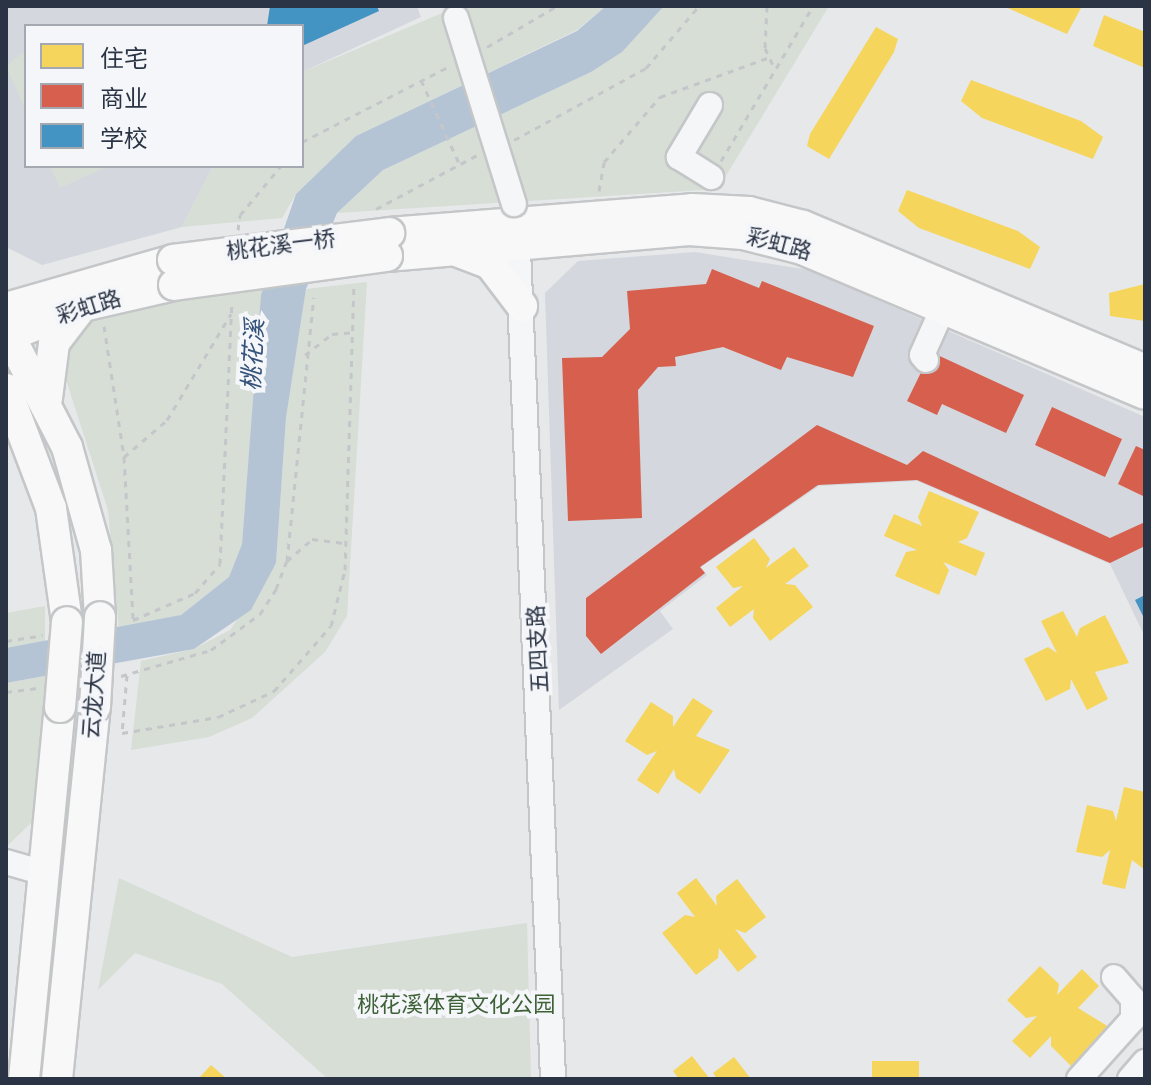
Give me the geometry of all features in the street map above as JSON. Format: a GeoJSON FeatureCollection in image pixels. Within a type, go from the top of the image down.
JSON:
{"type":"FeatureCollection","features":[{"type":"Feature","properties":{"kind":"main road","name":"彩虹路"},"geometry":{"type":"LineString","coordinates":[[388,244],[516,223],[692,209],[749,212],[803,226],[1145,370]]}},
{"type":"Feature","properties":{"kind":"main road","name":"彩虹路"},"geometry":{"type":"LineString","coordinates":[[388,244],[449,250],[516,223],[743,234],[802,249],[1145,394]]}},
{"type":"Feature","properties":{"kind":"main road","name":"桃花溪一桥"},"geometry":{"type":"LineString","coordinates":[[174,273],[388,244]]}},
{"type":"Feature","properties":{"kind":"main road"},"geometry":{"type":"LineString","coordinates":[[449,250],[490,264],[522,306]]}},
{"type":"Feature","properties":{"kind":"main road","name":"彩虹路"},"geometry":{"type":"LineString","coordinates":[[7,327],[174,273]]}},
{"type":"Feature","properties":{"kind":"main road"},"geometry":{"type":"LineString","coordinates":[[6,286],[87,301],[54,343],[47,398]]}},
{"type":"Feature","properties":{"kind":"main road","name":"云龙大道"},"geometry":{"type":"LineString","coordinates":[[7,327],[47,398],[84,499],[100,617],[95,707],[57,1079]]}},
{"type":"Feature","properties":{"kind":"main road","name":"云龙大道"},"geometry":{"type":"LineString","coordinates":[[6,389],[63,557],[67,622],[51,697],[42,872],[24,1079]]}},
{"type":"Feature","properties":{"kind":"street","name":"五四支路"},"geometry":{"type":"LineString","coordinates":[[454,12],[516,223],[522,306],[553,1079]]}},
{"type":"Feature","properties":{"kind":"street"},"geometry":{"type":"LineString","coordinates":[[692,209],[714,172],[679,157],[710,105]]}},
{"type":"Feature","properties":{"kind":"street"},"geometry":{"type":"LineString","coordinates":[[926,360],[922,353],[943,308]]}},
{"type":"Feature","properties":{"kind":"street"},"geometry":{"type":"LineString","coordinates":[[6,862],[42,872]]}},
{"type":"Feature","properties":{"kind":"street"},"geometry":{"type":"LineString","coordinates":[[1079,1079],[1133,1019],[1133,999],[1114,977]]}},
{"type":"Feature","properties":{"kind":"street"},"geometry":{"type":"LineString","coordinates":[[1130,1079],[1145,1062]]}},
{"type":"Feature","properties":{"kind":"path"},"geometry":{"type":"LineString","coordinates":[[473,54],[557,6]]}},
{"type":"Feature","properties":{"kind":"path"},"geometry":{"type":"LineString","coordinates":[[767,6],[770,57],[775,69]]}},
{"type":"Feature","properties":{"kind":"path"},"geometry":{"type":"LineString","coordinates":[[714,172],[813,6]]}},
{"type":"Feature","properties":{"kind":"path"},"geometry":{"type":"LineString","coordinates":[[599,191],[604,162],[660,97],[770,57]]}},
{"type":"Feature","properties":{"kind":"path"},"geometry":{"type":"LineString","coordinates":[[304,141],[460,60]]}},
{"type":"Feature","properties":{"kind":"path"},"geometry":{"type":"LineString","coordinates":[[421,80],[459,163]]}},
{"type":"Feature","properties":{"kind":"path"},"geometry":{"type":"LineString","coordinates":[[236,239],[240,215],[279,168]]}},
{"type":"Feature","properties":{"kind":"path"},"geometry":{"type":"LineString","coordinates":[[87,301],[124,457],[133,620],[195,593],[220,564],[232,288]]}},
{"type":"Feature","properties":{"kind":"path"},"geometry":{"type":"LineString","coordinates":[[287,561],[305,355],[314,297]]}},
{"type":"Feature","properties":{"kind":"path"},"geometry":{"type":"LineString","coordinates":[[127,675],[122,733],[218,717],[274,691],[331,626],[346,543],[355,309]]}},
{"type":"Feature","properties":{"kind":"path"},"geometry":{"type":"LineString","coordinates":[[124,457],[167,420],[232,312]]}},
{"type":"Feature","properties":{"kind":"path"},"geometry":{"type":"LineString","coordinates":[[305,355],[332,334],[353,332]]}},
{"type":"Feature","properties":{"kind":"path"},"geometry":{"type":"LineString","coordinates":[[113,677],[183,663],[233,637],[260,614],[287,561],[312,539],[346,543]]}},
{"type":"Feature","properties":{"kind":"path"},"geometry":{"type":"LineString","coordinates":[[6,692],[51,697]]}},
{"type":"Feature","properties":{"kind":"shaded area"},"geometry":{"type":"Polygon","coordinates":[[[6,6],[417,6],[421,17],[304,71],[304,24],[24,24],[24,168],[212,168],[182,227],[42,265],[6,247],[6,6]]]}},
{"type":"Feature","properties":{"kind":"shaded area"},"geometry":{"type":"Polygon","coordinates":[[[695,252],[809,270],[1145,417],[1145,637],[1110,564],[917,481],[819,486],[701,567],[707,575],[660,611],[673,629],[559,710],[545,293],[578,261],[695,252]]]}},
{"type":"Feature","properties":{"kind":"green space"},"geometry":{"type":"Polygon","coordinates":[[[459,6],[606,6],[577,30],[356,136],[296,194],[282,218],[182,227],[212,168],[304,168],[304,71],[459,6]]]}},
{"type":"Feature","properties":{"kind":"green space"},"geometry":{"type":"Polygon","coordinates":[[[664,6],[829,6],[718,189],[337,213],[383,170],[591,72],[664,6]]]}},
{"type":"Feature","properties":{"kind":"green space"},"geometry":{"type":"Polygon","coordinates":[[[24,52],[24,106],[6,66],[24,52]]]}},
{"type":"Feature","properties":{"kind":"green space"},"geometry":{"type":"Polygon","coordinates":[[[51,168],[105,168],[60,188],[51,168]]]}},
{"type":"Feature","properties":{"kind":"green space"},"geometry":{"type":"Polygon","coordinates":[[[367,282],[347,616],[325,652],[252,718],[209,737],[131,750],[141,661],[194,649],[230,630],[276,563],[286,418],[306,289],[367,282]]]}},
{"type":"Feature","properties":{"kind":"green space"},"geometry":{"type":"Polygon","coordinates":[[[263,285],[242,544],[229,577],[181,615],[119,631],[108,510],[60,361],[81,319],[263,285]]]}},
{"type":"Feature","properties":{"kind":"green space"},"geometry":{"type":"Polygon","coordinates":[[[45,606],[45,642],[6,648],[6,613],[45,606]]]}},
{"type":"Feature","properties":{"kind":"green space"},"geometry":{"type":"Polygon","coordinates":[[[46,676],[33,821],[6,847],[6,683],[46,676]]]}},
{"type":"Feature","properties":{"kind":"green space","name":"桃花溪体育文化公园"},"geometry":{"type":"Polygon","coordinates":[[[119,878],[292,957],[527,923],[531,1079],[328,1079],[222,984],[135,953],[98,990],[119,878]]]}},
{"type":"Feature","properties":{"kind":"water"},"geometry":{"type":"Polygon","coordinates":[[[606,6],[664,6],[622,52],[591,72],[383,170],[337,213],[306,289],[286,418],[276,563],[251,610],[194,649],[6,683],[6,648],[181,615],[229,577],[242,544],[261,295],[296,194],[356,136],[577,31],[606,6]]]}},
{"type":"Feature","properties":{"kind":"building: 住宅"},"geometry":{"type":"Polygon","coordinates":[[[1003,6],[1082,6],[1067,34],[1003,6]]]}},
{"type":"Feature","properties":{"kind":"building: 住宅"},"geometry":{"type":"Polygon","coordinates":[[[1104,15],[1145,32],[1145,68],[1093,46],[1104,15]]]}},
{"type":"Feature","properties":{"kind":"building: 住宅"},"geometry":{"type":"Polygon","coordinates":[[[876,27],[898,39],[894,52],[829,159],[807,146],[810,134],[876,27]]]}},
{"type":"Feature","properties":{"kind":"building: 住宅"},"geometry":{"type":"Polygon","coordinates":[[[971,80],[1081,121],[1103,137],[1093,159],[982,118],[961,101],[971,80]]]}},
{"type":"Feature","properties":{"kind":"building: 住宅"},"geometry":{"type":"Polygon","coordinates":[[[907,190],[1018,231],[1040,247],[1030,269],[919,228],[898,211],[907,190]]]}},
{"type":"Feature","properties":{"kind":"building: 住宅"},"geometry":{"type":"Polygon","coordinates":[[[1145,284],[1145,321],[1110,316],[1109,293],[1145,284]]]}},
{"type":"Feature","properties":{"kind":"building: 住宅"},"geometry":{"type":"Polygon","coordinates":[[[929,491],[979,512],[967,538],[958,542],[985,553],[976,576],[943,562],[949,570],[939,595],[895,576],[906,552],[917,550],[884,536],[894,514],[922,526],[918,517],[929,491]]]}},
{"type":"Feature","properties":{"kind":"building: 住宅"},"geometry":{"type":"Polygon","coordinates":[[[754,538],[770,559],[766,568],[794,547],[809,566],[785,584],[795,585],[813,607],[770,641],[753,618],[754,609],[730,627],[716,608],[743,586],[733,588],[716,567],[754,538]]]}},
{"type":"Feature","properties":{"kind":"building: 住宅"},"geometry":{"type":"Polygon","coordinates":[[[1063,611],[1077,637],[1080,628],[1105,615],[1129,663],[1095,672],[1108,699],[1087,710],[1071,679],[1070,689],[1046,701],[1024,659],[1048,647],[1057,653],[1041,621],[1063,611]]]}},
{"type":"Feature","properties":{"kind":"building: 住宅"},"geometry":{"type":"Polygon","coordinates":[[[693,698],[713,711],[696,736],[730,750],[700,794],[676,778],[674,769],[658,794],[637,780],[657,751],[647,755],[625,741],[651,702],[673,716],[673,727],[693,698]]]}},
{"type":"Feature","properties":{"kind":"building: 住宅"},"geometry":{"type":"Polygon","coordinates":[[[1124,787],[1145,792],[1145,870],[1132,860],[1125,889],[1102,884],[1110,850],[1102,857],[1076,852],[1087,805],[1113,811],[1116,821],[1124,787]]]}},
{"type":"Feature","properties":{"kind":"building: 住宅"},"geometry":{"type":"Polygon","coordinates":[[[696,878],[717,906],[716,896],[737,879],[766,917],[745,933],[735,929],[757,957],[738,972],[719,948],[718,958],[696,975],[662,933],[685,915],[695,917],[677,893],[696,878]]]}},
{"type":"Feature","properties":{"kind":"building: 住宅"},"geometry":{"type":"Polygon","coordinates":[[[1040,966],[1059,984],[1057,995],[1082,969],[1099,986],[1078,1008],[1109,1027],[1071,1066],[1051,1046],[1051,1036],[1030,1058],[1012,1041],[1037,1016],[1026,1018],[1007,1000],[1040,966]]]}},
{"type":"Feature","properties":{"kind":"building: 住宅"},"geometry":{"type":"Polygon","coordinates":[[[692,1056],[710,1079],[679,1079],[673,1071],[692,1056]]]}},
{"type":"Feature","properties":{"kind":"building: 住宅"},"geometry":{"type":"Polygon","coordinates":[[[734,1057],[751,1079],[717,1079],[713,1073],[734,1057]]]}},
{"type":"Feature","properties":{"kind":"building: 住宅"},"geometry":{"type":"Polygon","coordinates":[[[872,1061],[919,1061],[919,1079],[872,1079],[872,1061]]]}},
{"type":"Feature","properties":{"kind":"building: 住宅"},"geometry":{"type":"Polygon","coordinates":[[[211,1065],[227,1079],[198,1079],[211,1065]]]}},
{"type":"Feature","properties":{"kind":"building: 商业"},"geometry":{"type":"Polygon","coordinates":[[[712,269],[759,288],[762,281],[874,326],[853,377],[787,357],[781,370],[723,347],[675,357],[676,366],[658,367],[638,390],[642,518],[568,521],[562,358],[602,357],[630,329],[627,291],[706,284],[712,269]]]}},
{"type":"Feature","properties":{"kind":"building: 商业"},"geometry":{"type":"Polygon","coordinates":[[[931,352],[1024,395],[1006,433],[942,404],[937,415],[907,401],[931,352]]]}},
{"type":"Feature","properties":{"kind":"building: 商业"},"geometry":{"type":"Polygon","coordinates":[[[1052,407],[1122,439],[1105,477],[1035,445],[1052,407]]]}},
{"type":"Feature","properties":{"kind":"building: 商业"},"geometry":{"type":"Polygon","coordinates":[[[817,425],[907,465],[923,451],[1110,538],[1145,522],[1145,546],[1110,563],[917,480],[818,485],[700,567],[705,573],[601,654],[586,636],[586,598],[817,425]]]}},
{"type":"Feature","properties":{"kind":"building: 商业"},"geometry":{"type":"Polygon","coordinates":[[[1136,446],[1145,450],[1143,496],[1118,484],[1136,446]]]}},
{"type":"Feature","properties":{"kind":"building: 学校"},"geometry":{"type":"Polygon","coordinates":[[[270,6],[377,6],[379,11],[304,45],[304,24],[267,24],[270,6]]]}},
{"type":"Feature","properties":{"kind":"building: 学校"},"geometry":{"type":"Polygon","coordinates":[[[1145,595],[1145,620],[1135,600],[1145,595]]]}},
{"type":"Feature","properties":{"kind":"water label","name":"桃花溪"},"geometry":{"type":"Point","coordinates":[254,355]}}]}
